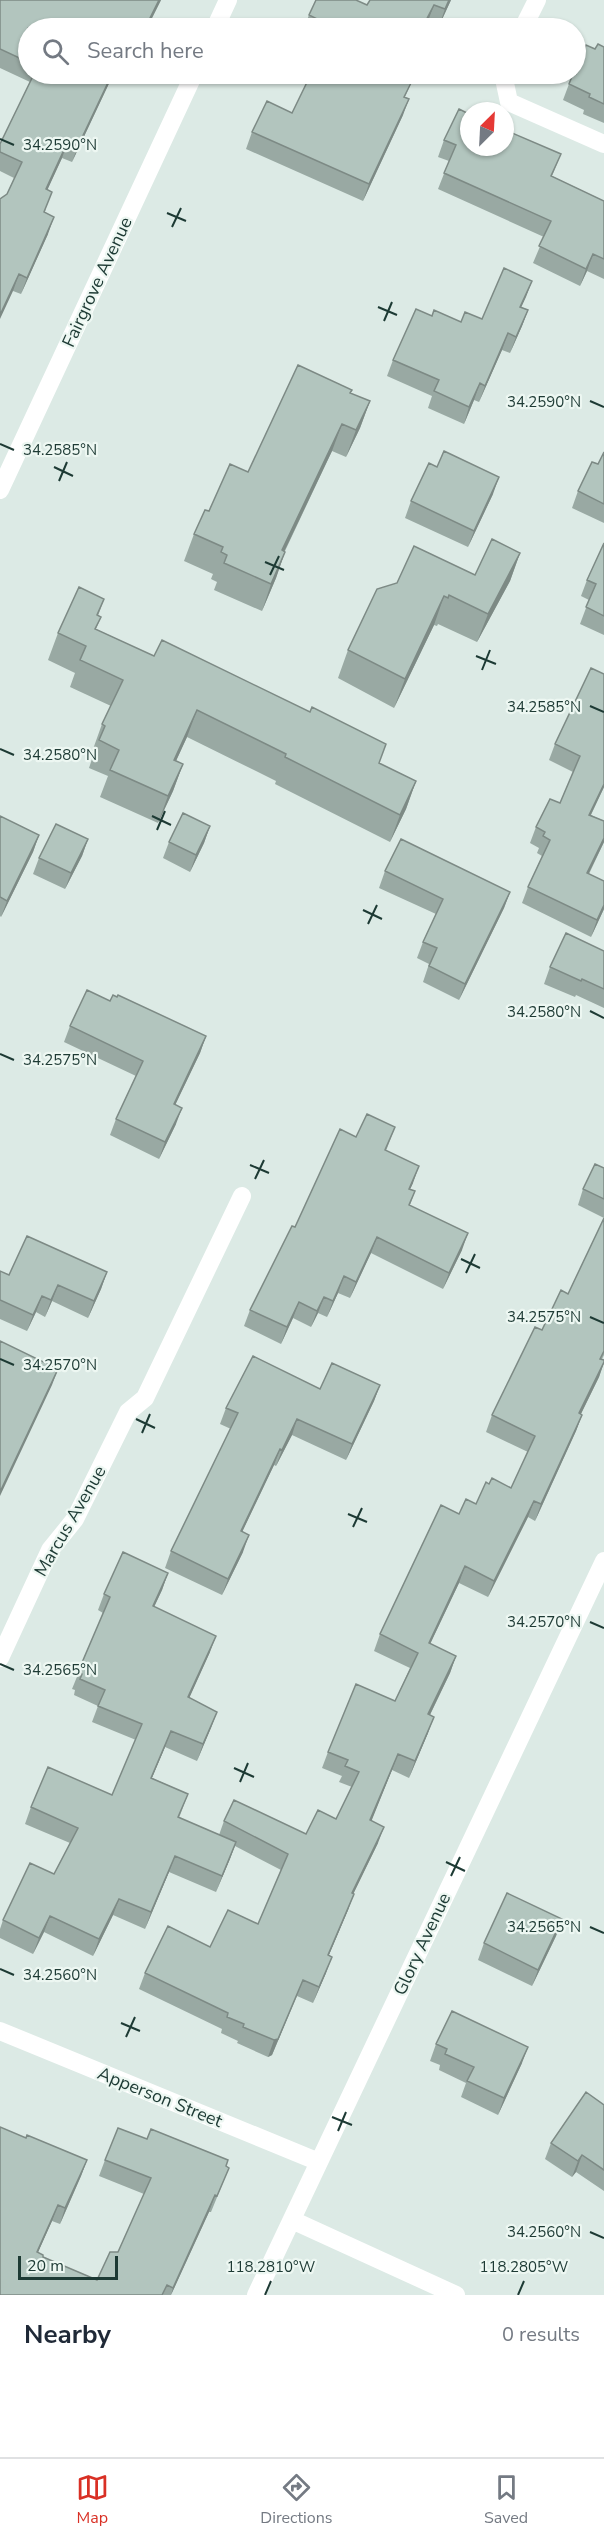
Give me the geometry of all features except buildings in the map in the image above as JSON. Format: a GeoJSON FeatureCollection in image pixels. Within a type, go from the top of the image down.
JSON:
{"type":"FeatureCollection","features":[{"type":"Feature","properties":{"kind":"street"},"geometry":{"type":"LineString","coordinates":[[220,18],[228,0]]}},
{"type":"Feature","properties":{"kind":"street"},"geometry":{"type":"LineString","coordinates":[[529,18],[537,0]]}},
{"type":"Feature","properties":{"kind":"street","name":"Fairgrove Avenue"},"geometry":{"type":"LineString","coordinates":[[0,490],[189,84]]}},
{"type":"Feature","properties":{"kind":"street"},"geometry":{"type":"LineString","coordinates":[[505,84],[509,102],[604,144]]}},
{"type":"Feature","properties":{"kind":"street","name":"Marcus Avenue"},"geometry":{"type":"LineString","coordinates":[[0,1658],[50,1550],[75,1519],[128,1412],[145,1398],[242,1196]]}},
{"type":"Feature","properties":{"kind":"street","name":"Glory Avenue"},"geometry":{"type":"LineString","coordinates":[[256,2295],[604,1561]]}},
{"type":"Feature","properties":{"kind":"street","name":"Apperson Street"},"geometry":{"type":"LineString","coordinates":[[0,2031],[319,2162]]}},
{"type":"Feature","properties":{"kind":"street"},"geometry":{"type":"LineString","coordinates":[[292,2220],[456,2295]]}}]}
